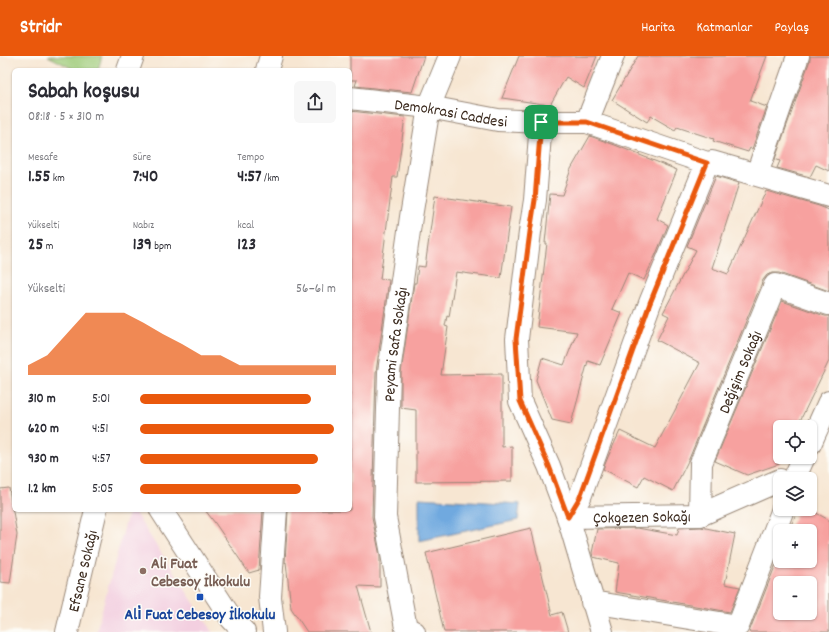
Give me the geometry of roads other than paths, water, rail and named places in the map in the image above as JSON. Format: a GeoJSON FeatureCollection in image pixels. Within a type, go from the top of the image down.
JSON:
{"type":"FeatureCollection","features":[{"type":"Feature","properties":{"kind":"street"},"geometry":{"type":"LineString","coordinates":[[129,68],[133,56]]}},
{"type":"Feature","properties":{"kind":"street"},"geometry":{"type":"LineString","coordinates":[[268,68],[271,56]]}},
{"type":"Feature","properties":{"kind":"street","name":"Peyami Safa Sokağı"},"geometry":{"type":"LineString","coordinates":[[414,632],[406,628],[385,517],[389,372],[411,217],[429,107],[450,56]]}},
{"type":"Feature","properties":{"kind":"street"},"geometry":{"type":"LineString","coordinates":[[587,122],[613,56]]}},
{"type":"Feature","properties":{"kind":"street"},"geometry":{"type":"LineString","coordinates":[[757,174],[798,56]]}},
{"type":"Feature","properties":{"kind":"street","name":"Demokrasi Caddesi"},"geometry":{"type":"LineString","coordinates":[[352,98],[429,107],[498,120],[587,122],[707,163],[712,162],[757,174],[829,196]]}},
{"type":"Feature","properties":{"kind":"street"},"geometry":{"type":"LineString","coordinates":[[541,122],[535,200],[516,339],[520,401],[549,466],[568,517],[602,632]]}},
{"type":"Feature","properties":{"kind":"street"},"geometry":{"type":"LineString","coordinates":[[568,517],[580,497],[650,303],[707,163]]}},
{"type":"Feature","properties":{"kind":"street","name":"Değişim Sokağı"},"geometry":{"type":"LineString","coordinates":[[700,515],[700,463],[775,285],[829,304]]}},
{"type":"Feature","properties":{"kind":"street"},"geometry":{"type":"LineString","coordinates":[[817,429],[829,402]]}},
{"type":"Feature","properties":{"kind":"street","name":"Çokgezen Sokağı"},"geometry":{"type":"LineString","coordinates":[[568,517],[700,515],[773,482]]}},
{"type":"Feature","properties":{"kind":"street","name":"Efsane Sokağı"},"geometry":{"type":"LineString","coordinates":[[67,632],[96,512]]}},
{"type":"Feature","properties":{"kind":"street"},"geometry":{"type":"LineString","coordinates":[[162,512],[231,618],[244,632]]}},
{"type":"Feature","properties":{"kind":"street"},"geometry":{"type":"LineString","coordinates":[[274,632],[270,597],[276,512]]}},
{"type":"Feature","properties":{"kind":"street"},"geometry":{"type":"LineString","coordinates":[[592,602],[738,626],[780,516]]}},
{"type":"Feature","properties":{"kind":"water"},"geometry":{"type":"Polygon","coordinates":[[[419,498],[520,504],[518,520],[419,541],[419,498]]]}},
{"type":"Feature","properties":{"kind":"place","name":"Ali Fuat Cebesoy İlkokulu"},"geometry":{"type":"Point","coordinates":[143,571]}},
{"type":"Feature","properties":{"kind":"place","name":"Ali̇ Fuat Cebesoy İlkokulu"},"geometry":{"type":"Point","coordinates":[200,597]}}]}
